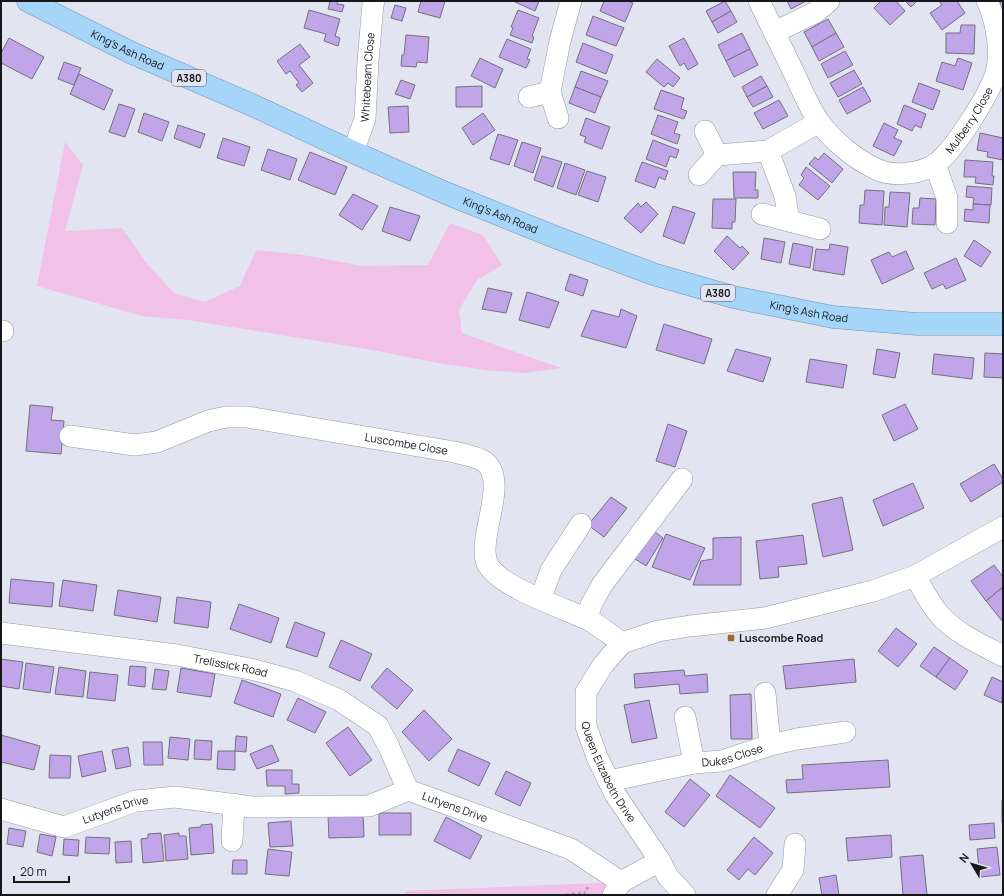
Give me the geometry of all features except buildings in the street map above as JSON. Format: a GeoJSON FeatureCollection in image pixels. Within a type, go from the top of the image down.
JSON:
{"type":"FeatureCollection","features":[{"type":"Feature","properties":{"kind":"highway","name":"King's Ash Road"},"geometry":{"type":"LineString","coordinates":[[28,1],[132,53],[252,105],[448,194],[653,274],[733,297],[834,317],[917,324],[1003,324]]}},
{"type":"Feature","properties":{"kind":"street","name":"Whitebeam Close"},"geometry":{"type":"LineString","coordinates":[[353,152],[365,119],[368,61],[374,1]]}},
{"type":"Feature","properties":{"kind":"street"},"geometry":{"type":"LineString","coordinates":[[558,118],[550,92],[560,41],[571,1]]}},
{"type":"Feature","properties":{"kind":"street","name":"Mulberry Close"},"geometry":{"type":"LineString","coordinates":[[759,1],[819,122],[844,148],[877,170],[897,174],[916,172],[935,164],[951,147],[968,125],[986,95],[997,69],[998,46],[995,23],[987,1]]}},
{"type":"Feature","properties":{"kind":"street"},"geometry":{"type":"LineString","coordinates":[[775,32],[816,12],[829,1]]}},
{"type":"Feature","properties":{"kind":"street"},"geometry":{"type":"LineString","coordinates":[[529,97],[550,92]]}},
{"type":"Feature","properties":{"kind":"street"},"geometry":{"type":"LineString","coordinates":[[699,175],[716,155],[768,151],[819,122]]}},
{"type":"Feature","properties":{"kind":"street"},"geometry":{"type":"LineString","coordinates":[[706,131],[716,155]]}},
{"type":"Feature","properties":{"kind":"street"},"geometry":{"type":"LineString","coordinates":[[768,151],[785,196],[788,220]]}},
{"type":"Feature","properties":{"kind":"street"},"geometry":{"type":"LineString","coordinates":[[935,164],[947,198],[947,223]]}},
{"type":"Feature","properties":{"kind":"street"},"geometry":{"type":"LineString","coordinates":[[762,214],[820,229]]}},
{"type":"Feature","properties":{"kind":"street","name":"Luscombe Close"},"geometry":{"type":"LineString","coordinates":[[70,436],[135,445],[157,442],[208,421],[226,417],[247,417],[454,452],[472,457],[485,462],[493,472],[494,486],[491,516],[485,550],[487,563],[495,574],[513,586],[587,619],[622,643]]}},
{"type":"Feature","properties":{"kind":"street"},"geometry":{"type":"LineString","coordinates":[[587,619],[591,605],[602,585],[682,479]]}},
{"type":"Feature","properties":{"kind":"street"},"geometry":{"type":"LineString","coordinates":[[541,598],[551,570],[581,524]]}},
{"type":"Feature","properties":{"kind":"street"},"geometry":{"type":"LineString","coordinates":[[622,643],[658,631],[765,618],[873,591],[915,576],[1003,527]]}},
{"type":"Feature","properties":{"kind":"street"},"geometry":{"type":"LineString","coordinates":[[915,576],[938,613],[956,629],[976,642],[1003,656]]}},
{"type":"Feature","properties":{"kind":"street","name":"Trelissick Road"},"geometry":{"type":"LineString","coordinates":[[1,633],[177,654],[255,670],[295,681],[339,700],[378,726],[388,744],[408,790]]}},
{"type":"Feature","properties":{"kind":"street","name":"Queen Elizabeth Drive"},"geometry":{"type":"LineString","coordinates":[[622,643],[603,665],[586,692],[586,726],[615,794],[660,861],[668,877],[685,895]]}},
{"type":"Feature","properties":{"kind":"street","name":"Dukes Close"},"geometry":{"type":"LineString","coordinates":[[765,694],[770,745]]}},
{"type":"Feature","properties":{"kind":"street","name":"Dukes Close"},"geometry":{"type":"LineString","coordinates":[[685,717],[694,763]]}},
{"type":"Feature","properties":{"kind":"street","name":"Dukes Close"},"geometry":{"type":"LineString","coordinates":[[609,781],[694,763],[722,761],[770,745],[797,739],[845,732]]}},
{"type":"Feature","properties":{"kind":"street","name":"Lutyens Drive"},"geometry":{"type":"LineString","coordinates":[[1,809],[64,827],[136,801],[175,797],[252,806],[369,806],[408,790],[571,849],[617,889],[660,861]]}},
{"type":"Feature","properties":{"kind":"street"},"geometry":{"type":"LineString","coordinates":[[232,841],[234,804]]}},
{"type":"Feature","properties":{"kind":"street"},"geometry":{"type":"LineString","coordinates":[[777,895],[793,870],[795,844]]}},
{"type":"Feature","properties":{"kind":"path"},"geometry":{"type":"LineString","coordinates":[[566,895],[585,892]]}},
{"type":"Feature","properties":{"kind":"shaded area"},"geometry":{"type":"Polygon","coordinates":[[[65,142],[83,165],[65,231],[122,228],[148,265],[174,293],[204,302],[240,286],[256,250],[303,255],[363,266],[428,265],[450,223],[483,235],[502,265],[477,280],[459,310],[462,333],[561,368],[525,373],[486,370],[443,364],[367,349],[188,320],[142,316],[37,286],[65,142]]]}},
{"type":"Feature","properties":{"kind":"shaded area"},"geometry":{"type":"Polygon","coordinates":[[[621,882],[613,895],[405,895],[405,891],[621,882]]]}},
{"type":"Feature","properties":{"kind":"place","name":"Luscombe Road"},"geometry":{"type":"Point","coordinates":[731,638]}}]}
